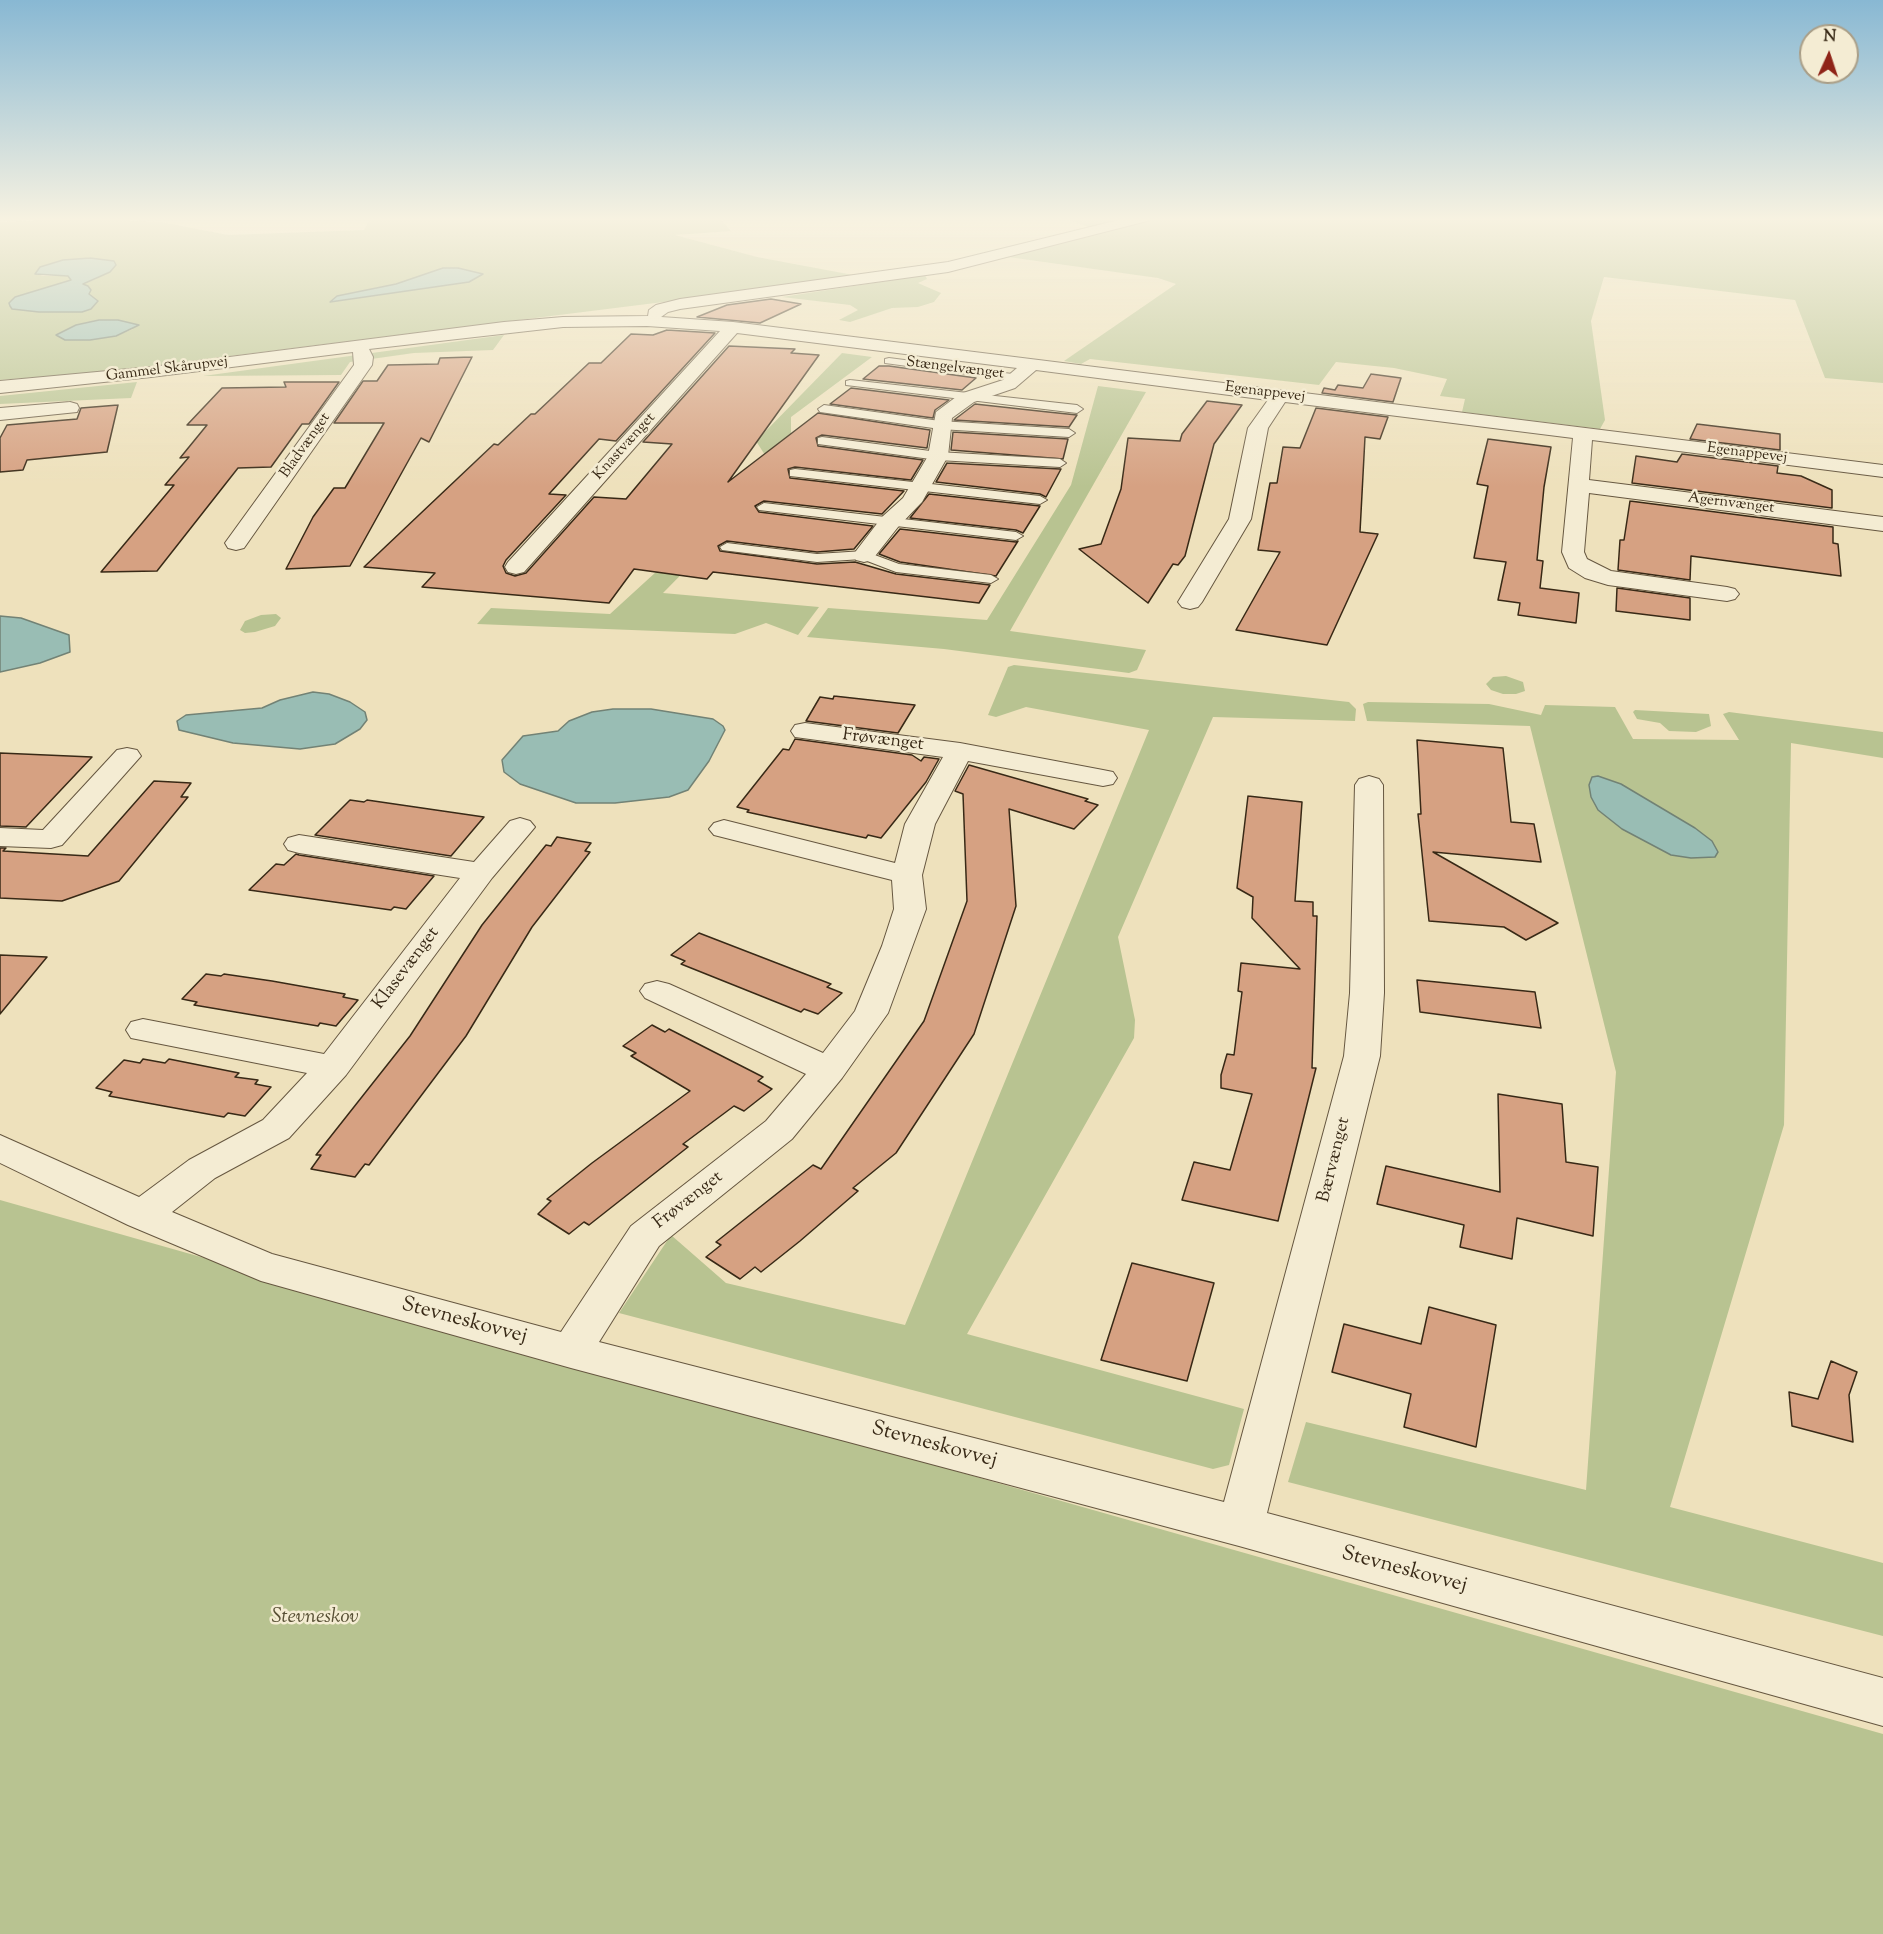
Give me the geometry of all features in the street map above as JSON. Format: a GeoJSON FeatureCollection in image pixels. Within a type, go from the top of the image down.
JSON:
{"type":"FeatureCollection","features":[{"type":"Feature","properties":{"kind":"street"},"geometry":{"type":"LineString","coordinates":[[647,321],[665,307]]}},
{"type":"Feature","properties":{"kind":"street","name":"Egenappevej"},"geometry":{"type":"LineString","coordinates":[[647,321],[733,327],[1026,371],[1280,395],[1883,471]]}},
{"type":"Feature","properties":{"kind":"street","name":"Gammel Skårupvej"},"geometry":{"type":"LineString","coordinates":[[0,387],[151,372],[563,322],[647,321]]}},
{"type":"Feature","properties":{"kind":"street","name":"Knastvænget"},"geometry":{"type":"LineString","coordinates":[[516,567],[733,327]]}},
{"type":"Feature","properties":{"kind":"street","name":"Bladvænget"},"geometry":{"type":"LineString","coordinates":[[236,543],[363,365],[364,357],[359,346]]}},
{"type":"Feature","properties":{"kind":"street","name":"Stængelvænget"},"geometry":{"type":"LineString","coordinates":[[940,425],[943,416],[968,399],[1026,371]]}},
{"type":"Feature","properties":{"kind":"street"},"geometry":{"type":"LineString","coordinates":[[1190,602],[1240,519],[1258,428],[1280,395]]}},
{"type":"Feature","properties":{"kind":"street"},"geometry":{"type":"LineString","coordinates":[[0,414],[70,408]]}},
{"type":"Feature","properties":{"kind":"street"},"geometry":{"type":"LineString","coordinates":[[864,555],[890,522],[911,502],[938,456],[940,425]]}},
{"type":"Feature","properties":{"kind":"street"},"geometry":{"type":"LineString","coordinates":[[1583,434],[1573,552],[1577,563],[1593,573],[1608,578],[1727,594]]}},
{"type":"Feature","properties":{"kind":"street","name":"Agernvænget"},"geometry":{"type":"LineString","coordinates":[[1578,485],[1883,524]]}},
{"type":"Feature","properties":{"kind":"street","name":"Frøvænget"},"geometry":{"type":"LineString","coordinates":[[805,731],[960,751],[1103,778]]}},
{"type":"Feature","properties":{"kind":"street","name":"Frøvænget"},"geometry":{"type":"LineString","coordinates":[[571,1351],[645,1236],[779,1130],[829,1070],[871,1012],[898,946],[910,909],[907,875],[920,824],[960,751]]}},
{"type":"Feature","properties":{"kind":"street"},"geometry":{"type":"LineString","coordinates":[[0,837],[51,839],[127,756]]}},
{"type":"Feature","properties":{"kind":"street","name":"Bærvænget"},"geometry":{"type":"LineString","coordinates":[[1239,1526],[1254,1479],[1362,1056],[1367,993],[1369,785]]}},
{"type":"Feature","properties":{"kind":"street","name":"Klasevænget"},"geometry":{"type":"LineString","coordinates":[[142,1215],[202,1168],[276,1130],[333,1067],[481,872],[520,827]]}},
{"type":"Feature","properties":{"kind":"street"},"geometry":{"type":"LineString","coordinates":[[724,829],[907,875]]}},
{"type":"Feature","properties":{"kind":"street"},"geometry":{"type":"LineString","coordinates":[[299,844],[481,872]]}},
{"type":"Feature","properties":{"kind":"street"},"geometry":{"type":"LineString","coordinates":[[657,991],[829,1070]]}},
{"type":"Feature","properties":{"kind":"street"},"geometry":{"type":"LineString","coordinates":[[143,1030],[333,1067]]}},
{"type":"Feature","properties":{"kind":"street","name":"Stevneskovvej"},"geometry":{"type":"LineString","coordinates":[[0,1148],[142,1215],[261,1266],[571,1351],[1239,1526],[1883,1702]]}},
{"type":"Feature","properties":{"kind":"lane","name":"Stængelvænget"},"geometry":{"type":"LineString","coordinates":[[889,361],[1026,371]]}},
{"type":"Feature","properties":{"kind":"lane","name":"Stængelvænget"},"geometry":{"type":"LineString","coordinates":[[850,383],[968,399],[1077,408]]}},
{"type":"Feature","properties":{"kind":"lane"},"geometry":{"type":"LineString","coordinates":[[824,409],[940,425],[1069,433]]}},
{"type":"Feature","properties":{"kind":"lane"},"geometry":{"type":"LineString","coordinates":[[822,441],[938,456],[1060,463]]}},
{"type":"Feature","properties":{"kind":"lane"},"geometry":{"type":"LineString","coordinates":[[795,473],[1040,500]]}},
{"type":"Feature","properties":{"kind":"lane"},"geometry":{"type":"LineString","coordinates":[[764,507],[1016,536]]}},
{"type":"Feature","properties":{"kind":"lane"},"geometry":{"type":"LineString","coordinates":[[727,547],[817,558],[864,555],[896,568],[991,579]]}},
{"type":"Feature","properties":{"kind":"green space"},"geometry":{"type":"Polygon","coordinates":[[[0,307],[72,312],[91,307],[621,307],[102,372],[0,380],[0,307]],[[99,320],[76,325],[56,335],[65,340],[90,340],[116,336],[133,329],[118,320],[99,320]]]}},
{"type":"Feature","properties":{"kind":"green space"},"geometry":{"type":"Polygon","coordinates":[[[854,307],[911,307],[892,308],[850,322],[839,320],[858,310],[854,307]]]}},
{"type":"Feature","properties":{"kind":"green space"},"geometry":{"type":"Polygon","coordinates":[[[1142,307],[1595,307],[1591,321],[1605,420],[1600,429],[1462,412],[1465,399],[1440,396],[1447,379],[1394,368],[1336,362],[1319,385],[1090,359],[1081,364],[1064,361],[1142,307]]]}},
{"type":"Feature","properties":{"kind":"green space"},"geometry":{"type":"Polygon","coordinates":[[[1798,307],[1883,307],[1883,383],[1825,378],[1798,307]]]}},
{"type":"Feature","properties":{"kind":"green space"},"geometry":{"type":"Polygon","coordinates":[[[504,335],[493,350],[414,353],[350,362],[341,375],[203,376],[504,335]]]}},
{"type":"Feature","properties":{"kind":"green space"},"geometry":{"type":"Polygon","coordinates":[[[842,353],[872,357],[791,417],[791,463],[663,593],[819,607],[798,635],[766,623],[735,634],[477,624],[491,608],[610,614],[772,466],[756,441],[842,353]]]}},
{"type":"Feature","properties":{"kind":"green space"},"geometry":{"type":"Polygon","coordinates":[[[137,382],[131,398],[0,404],[0,396],[137,382]]]}},
{"type":"Feature","properties":{"kind":"green space"},"geometry":{"type":"Polygon","coordinates":[[[1098,386],[1146,392],[1010,631],[1146,650],[1137,670],[1129,673],[944,649],[807,637],[828,608],[987,620],[1071,485],[1098,386]]]}},
{"type":"Feature","properties":{"kind":"green space"},"geometry":{"type":"Polygon","coordinates":[[[276,614],[281,618],[275,626],[255,632],[245,633],[240,630],[245,621],[261,615],[276,614]]]}},
{"type":"Feature","properties":{"kind":"green space"},"geometry":{"type":"Polygon","coordinates":[[[1014,665],[1349,702],[1356,709],[1355,721],[1213,717],[1118,937],[1135,1020],[1134,1038],[967,1334],[1244,1409],[1229,1465],[1213,1469],[619,1313],[671,1235],[726,1283],[905,1325],[1149,730],[1026,707],[996,717],[988,715],[1008,667],[1014,665]]]}},
{"type":"Feature","properties":{"kind":"green space"},"geometry":{"type":"Polygon","coordinates":[[[1506,676],[1523,682],[1525,691],[1503,694],[1491,690],[1486,684],[1493,677],[1506,676]]]}},
{"type":"Feature","properties":{"kind":"green space"},"geometry":{"type":"Polygon","coordinates":[[[1368,702],[1489,704],[1541,715],[1545,705],[1615,707],[1633,739],[1739,740],[1723,714],[1729,712],[1883,732],[1883,758],[1791,743],[1784,1125],[1670,1507],[1883,1563],[1883,1636],[1288,1482],[1306,1422],[1586,1490],[1616,1072],[1530,726],[1367,721],[1363,704],[1368,702]]]}},
{"type":"Feature","properties":{"kind":"green space"},"geometry":{"type":"Polygon","coordinates":[[[1635,710],[1709,714],[1711,726],[1696,732],[1669,731],[1660,723],[1637,719],[1633,712],[1635,710]]]}},
{"type":"Feature","properties":{"kind":"green space","name":"Stevneskov"},"geometry":{"type":"Polygon","coordinates":[[[0,1200],[1883,1734],[1883,1934],[0,1934],[0,1200]]]}},
{"type":"Feature","properties":{"kind":"water"},"geometry":{"type":"Polygon","coordinates":[[[11,307],[93,307],[82,312],[39,312],[11,307]]]}},
{"type":"Feature","properties":{"kind":"water"},"geometry":{"type":"Polygon","coordinates":[[[99,320],[118,320],[139,325],[116,336],[90,340],[65,340],[56,335],[76,325],[99,320]]]}},
{"type":"Feature","properties":{"kind":"water"},"geometry":{"type":"Polygon","coordinates":[[[0,616],[21,618],[69,635],[70,652],[40,663],[0,672],[0,616]]]}},
{"type":"Feature","properties":{"kind":"water"},"geometry":{"type":"Polygon","coordinates":[[[313,692],[329,694],[350,702],[365,712],[367,720],[360,729],[335,744],[300,749],[233,743],[179,730],[177,721],[186,715],[262,708],[280,700],[313,692]]]}},
{"type":"Feature","properties":{"kind":"water"},"geometry":{"type":"Polygon","coordinates":[[[613,709],[651,709],[713,719],[725,730],[709,761],[688,790],[669,797],[615,803],[576,803],[520,784],[504,772],[502,760],[523,736],[558,731],[569,721],[592,712],[613,709]]]}},
{"type":"Feature","properties":{"kind":"water"},"geometry":{"type":"Polygon","coordinates":[[[1598,776],[1621,784],[1695,828],[1712,841],[1718,852],[1715,857],[1691,858],[1671,855],[1622,829],[1598,810],[1591,797],[1589,785],[1592,777],[1598,776]]]}},
{"type":"Feature","properties":{"kind":"building"},"geometry":{"type":"Polygon","coordinates":[[[721,307],[794,307],[760,323],[697,317],[721,307]]]}},
{"type":"Feature","properties":{"kind":"building"},"geometry":{"type":"Polygon","coordinates":[[[667,330],[715,333],[616,441],[599,439],[549,494],[566,495],[506,560],[503,566],[506,573],[515,576],[526,573],[594,497],[626,499],[672,444],[643,442],[729,346],[795,349],[791,353],[819,355],[728,482],[818,413],[930,430],[927,448],[822,435],[816,438],[818,446],[923,460],[911,480],[795,467],[788,469],[790,478],[904,491],[882,514],[764,501],[755,506],[759,512],[873,526],[854,549],[817,552],[727,541],[718,546],[720,551],[817,564],[855,562],[896,574],[990,585],[979,603],[713,572],[707,579],[634,569],[609,603],[422,587],[435,573],[364,567],[494,444],[498,445],[531,414],[535,414],[589,363],[601,363],[631,334],[653,335],[667,330]]]}},
{"type":"Feature","properties":{"kind":"building"},"geometry":{"type":"Polygon","coordinates":[[[472,357],[429,442],[421,438],[350,566],[286,569],[313,517],[334,488],[345,488],[384,423],[334,423],[363,381],[377,381],[388,365],[438,364],[440,358],[472,357]]]}},
{"type":"Feature","properties":{"kind":"building"},"geometry":{"type":"Polygon","coordinates":[[[879,366],[976,378],[962,390],[863,379],[879,366]]]}},
{"type":"Feature","properties":{"kind":"building"},"geometry":{"type":"Polygon","coordinates":[[[1371,374],[1401,378],[1393,402],[1322,393],[1324,388],[1335,390],[1338,385],[1363,388],[1371,374]]]}},
{"type":"Feature","properties":{"kind":"building"},"geometry":{"type":"Polygon","coordinates":[[[284,382],[339,382],[309,424],[302,424],[271,467],[238,468],[157,571],[101,572],[174,485],[165,485],[189,457],[180,458],[207,425],[187,425],[222,388],[286,387],[284,382]]]}},
{"type":"Feature","properties":{"kind":"building"},"geometry":{"type":"Polygon","coordinates":[[[851,388],[949,400],[935,410],[933,418],[830,404],[851,388]]]}},
{"type":"Feature","properties":{"kind":"building"},"geometry":{"type":"Polygon","coordinates":[[[1207,401],[1242,405],[1214,444],[1185,556],[1178,565],[1173,564],[1148,603],[1079,549],[1101,544],[1121,489],[1128,438],[1180,441],[1182,434],[1207,401]]]}},
{"type":"Feature","properties":{"kind":"building"},"geometry":{"type":"Polygon","coordinates":[[[975,404],[1077,415],[1069,427],[954,420],[975,404]]]}},
{"type":"Feature","properties":{"kind":"building"},"geometry":{"type":"Polygon","coordinates":[[[118,405],[107,452],[27,460],[23,470],[0,472],[0,438],[7,425],[77,419],[81,408],[118,405]]]}},
{"type":"Feature","properties":{"kind":"building"},"geometry":{"type":"Polygon","coordinates":[[[1316,408],[1388,417],[1380,439],[1365,437],[1360,532],[1378,534],[1327,645],[1236,630],[1280,552],[1258,550],[1270,483],[1277,483],[1283,447],[1300,448],[1316,408]]]}},
{"type":"Feature","properties":{"kind":"building"},"geometry":{"type":"Polygon","coordinates":[[[1697,424],[1780,434],[1780,450],[1690,439],[1697,424]]]}},
{"type":"Feature","properties":{"kind":"building"},"geometry":{"type":"Polygon","coordinates":[[[953,432],[1068,439],[1063,459],[951,450],[953,432]]]}},
{"type":"Feature","properties":{"kind":"building"},"geometry":{"type":"Polygon","coordinates":[[[1488,439],[1551,447],[1544,487],[1537,560],[1543,561],[1540,588],[1579,593],[1576,623],[1518,615],[1520,603],[1498,600],[1506,562],[1474,558],[1488,486],[1477,484],[1488,439]]]}},
{"type":"Feature","properties":{"kind":"building"},"geometry":{"type":"Polygon","coordinates":[[[1682,454],[1778,466],[1777,473],[1801,476],[1832,490],[1832,508],[1632,483],[1636,456],[1677,462],[1682,454]]]}},
{"type":"Feature","properties":{"kind":"building"},"geometry":{"type":"Polygon","coordinates":[[[947,463],[1061,469],[1046,497],[1040,494],[936,482],[947,463]]]}},
{"type":"Feature","properties":{"kind":"building"},"geometry":{"type":"Polygon","coordinates":[[[929,494],[1040,506],[1023,533],[1016,530],[910,518],[929,494]]]}},
{"type":"Feature","properties":{"kind":"building"},"geometry":{"type":"Polygon","coordinates":[[[1630,501],[1833,527],[1833,543],[1838,544],[1841,576],[1691,556],[1690,580],[1618,570],[1620,540],[1624,540],[1630,501]]]}},
{"type":"Feature","properties":{"kind":"building"},"geometry":{"type":"Polygon","coordinates":[[[900,529],[1018,541],[996,576],[900,562],[879,554],[900,529]]]}},
{"type":"Feature","properties":{"kind":"building"},"geometry":{"type":"Polygon","coordinates":[[[1617,588],[1690,598],[1690,620],[1616,611],[1617,588]]]}},
{"type":"Feature","properties":{"kind":"building"},"geometry":{"type":"Polygon","coordinates":[[[834,696],[915,705],[898,733],[806,721],[820,697],[833,699],[834,696]]]}},
{"type":"Feature","properties":{"kind":"building"},"geometry":{"type":"Polygon","coordinates":[[[795,739],[912,755],[921,761],[924,757],[939,759],[926,782],[881,838],[868,835],[866,838],[747,812],[749,810],[737,807],[783,749],[789,750],[795,739]]]}},
{"type":"Feature","properties":{"kind":"building"},"geometry":{"type":"Polygon","coordinates":[[[1417,740],[1503,748],[1511,822],[1534,824],[1541,862],[1433,852],[1558,923],[1526,940],[1504,927],[1429,921],[1418,814],[1421,814],[1417,740]]]}},
{"type":"Feature","properties":{"kind":"building"},"geometry":{"type":"Polygon","coordinates":[[[0,753],[92,757],[26,827],[0,826],[0,753]]]}},
{"type":"Feature","properties":{"kind":"building"},"geometry":{"type":"Polygon","coordinates":[[[969,765],[1088,799],[1085,801],[1098,805],[1074,829],[1009,809],[1016,906],[974,1034],[896,1153],[853,1188],[858,1191],[800,1241],[761,1272],[755,1267],[740,1279],[706,1257],[721,1245],[716,1242],[813,1165],[821,1169],[924,1021],[967,901],[963,794],[955,791],[969,765]]]}},
{"type":"Feature","properties":{"kind":"building"},"geometry":{"type":"Polygon","coordinates":[[[154,781],[191,783],[181,797],[188,797],[119,881],[62,901],[0,898],[0,848],[6,848],[3,851],[88,856],[154,781]]]}},
{"type":"Feature","properties":{"kind":"building"},"geometry":{"type":"Polygon","coordinates":[[[1248,796],[1302,802],[1295,901],[1313,902],[1313,916],[1317,916],[1312,1068],[1316,1068],[1278,1221],[1182,1200],[1194,1162],[1230,1170],[1252,1094],[1221,1088],[1221,1075],[1227,1054],[1234,1055],[1242,992],[1238,991],[1241,963],[1300,969],[1252,918],[1253,897],[1237,888],[1248,796]]]}},
{"type":"Feature","properties":{"kind":"building"},"geometry":{"type":"Polygon","coordinates":[[[350,800],[364,802],[367,800],[484,817],[451,856],[315,835],[350,800]]]}},
{"type":"Feature","properties":{"kind":"building"},"geometry":{"type":"Polygon","coordinates":[[[557,837],[591,843],[585,851],[590,852],[532,927],[466,1036],[369,1165],[365,1164],[355,1177],[311,1169],[321,1155],[316,1155],[410,1036],[482,925],[546,845],[551,846],[557,837]]]}},
{"type":"Feature","properties":{"kind":"building"},"geometry":{"type":"Polygon","coordinates":[[[296,854],[434,876],[406,909],[394,907],[391,910],[249,890],[276,864],[284,865],[296,854]]]}},
{"type":"Feature","properties":{"kind":"building"},"geometry":{"type":"Polygon","coordinates":[[[699,933],[831,984],[827,987],[842,993],[818,1014],[804,1009],[801,1012],[681,964],[685,961],[671,955],[699,933]]]}},
{"type":"Feature","properties":{"kind":"building"},"geometry":{"type":"Polygon","coordinates":[[[0,955],[47,957],[0,1014],[0,955]]]}},
{"type":"Feature","properties":{"kind":"building"},"geometry":{"type":"Polygon","coordinates":[[[206,974],[221,976],[224,974],[272,981],[345,994],[343,997],[358,1000],[336,1026],[320,1023],[318,1026],[194,1005],[197,1002],[182,999],[206,974]]]}},
{"type":"Feature","properties":{"kind":"building"},"geometry":{"type":"Polygon","coordinates":[[[1417,980],[1535,992],[1541,1028],[1420,1012],[1417,980]]]}},
{"type":"Feature","properties":{"kind":"building"},"geometry":{"type":"Polygon","coordinates":[[[652,1025],[665,1032],[669,1029],[763,1077],[758,1081],[772,1089],[744,1111],[734,1106],[683,1144],[688,1147],[589,1225],[584,1222],[569,1234],[538,1214],[551,1201],[547,1199],[690,1091],[631,1056],[636,1053],[623,1046],[652,1025]]]}},
{"type":"Feature","properties":{"kind":"building"},"geometry":{"type":"Polygon","coordinates":[[[143,1059],[165,1063],[169,1059],[239,1073],[235,1077],[258,1080],[255,1084],[271,1087],[245,1116],[228,1113],[224,1117],[109,1096],[112,1092],[96,1088],[124,1060],[140,1063],[143,1059]]]}},
{"type":"Feature","properties":{"kind":"building"},"geometry":{"type":"Polygon","coordinates":[[[1498,1094],[1562,1104],[1566,1162],[1598,1167],[1593,1236],[1517,1218],[1512,1259],[1460,1247],[1464,1225],[1377,1204],[1386,1166],[1500,1192],[1498,1094]]]}},
{"type":"Feature","properties":{"kind":"building"},"geometry":{"type":"Polygon","coordinates":[[[1132,1263],[1214,1283],[1187,1381],[1101,1360],[1132,1263]]]}},
{"type":"Feature","properties":{"kind":"building"},"geometry":{"type":"Polygon","coordinates":[[[1429,1307],[1496,1325],[1476,1447],[1404,1427],[1411,1394],[1332,1372],[1344,1324],[1421,1344],[1429,1307]]]}},
{"type":"Feature","properties":{"kind":"building"},"geometry":{"type":"Polygon","coordinates":[[[1831,1361],[1857,1372],[1849,1395],[1853,1442],[1792,1426],[1789,1392],[1818,1399],[1831,1361]]]}}]}
